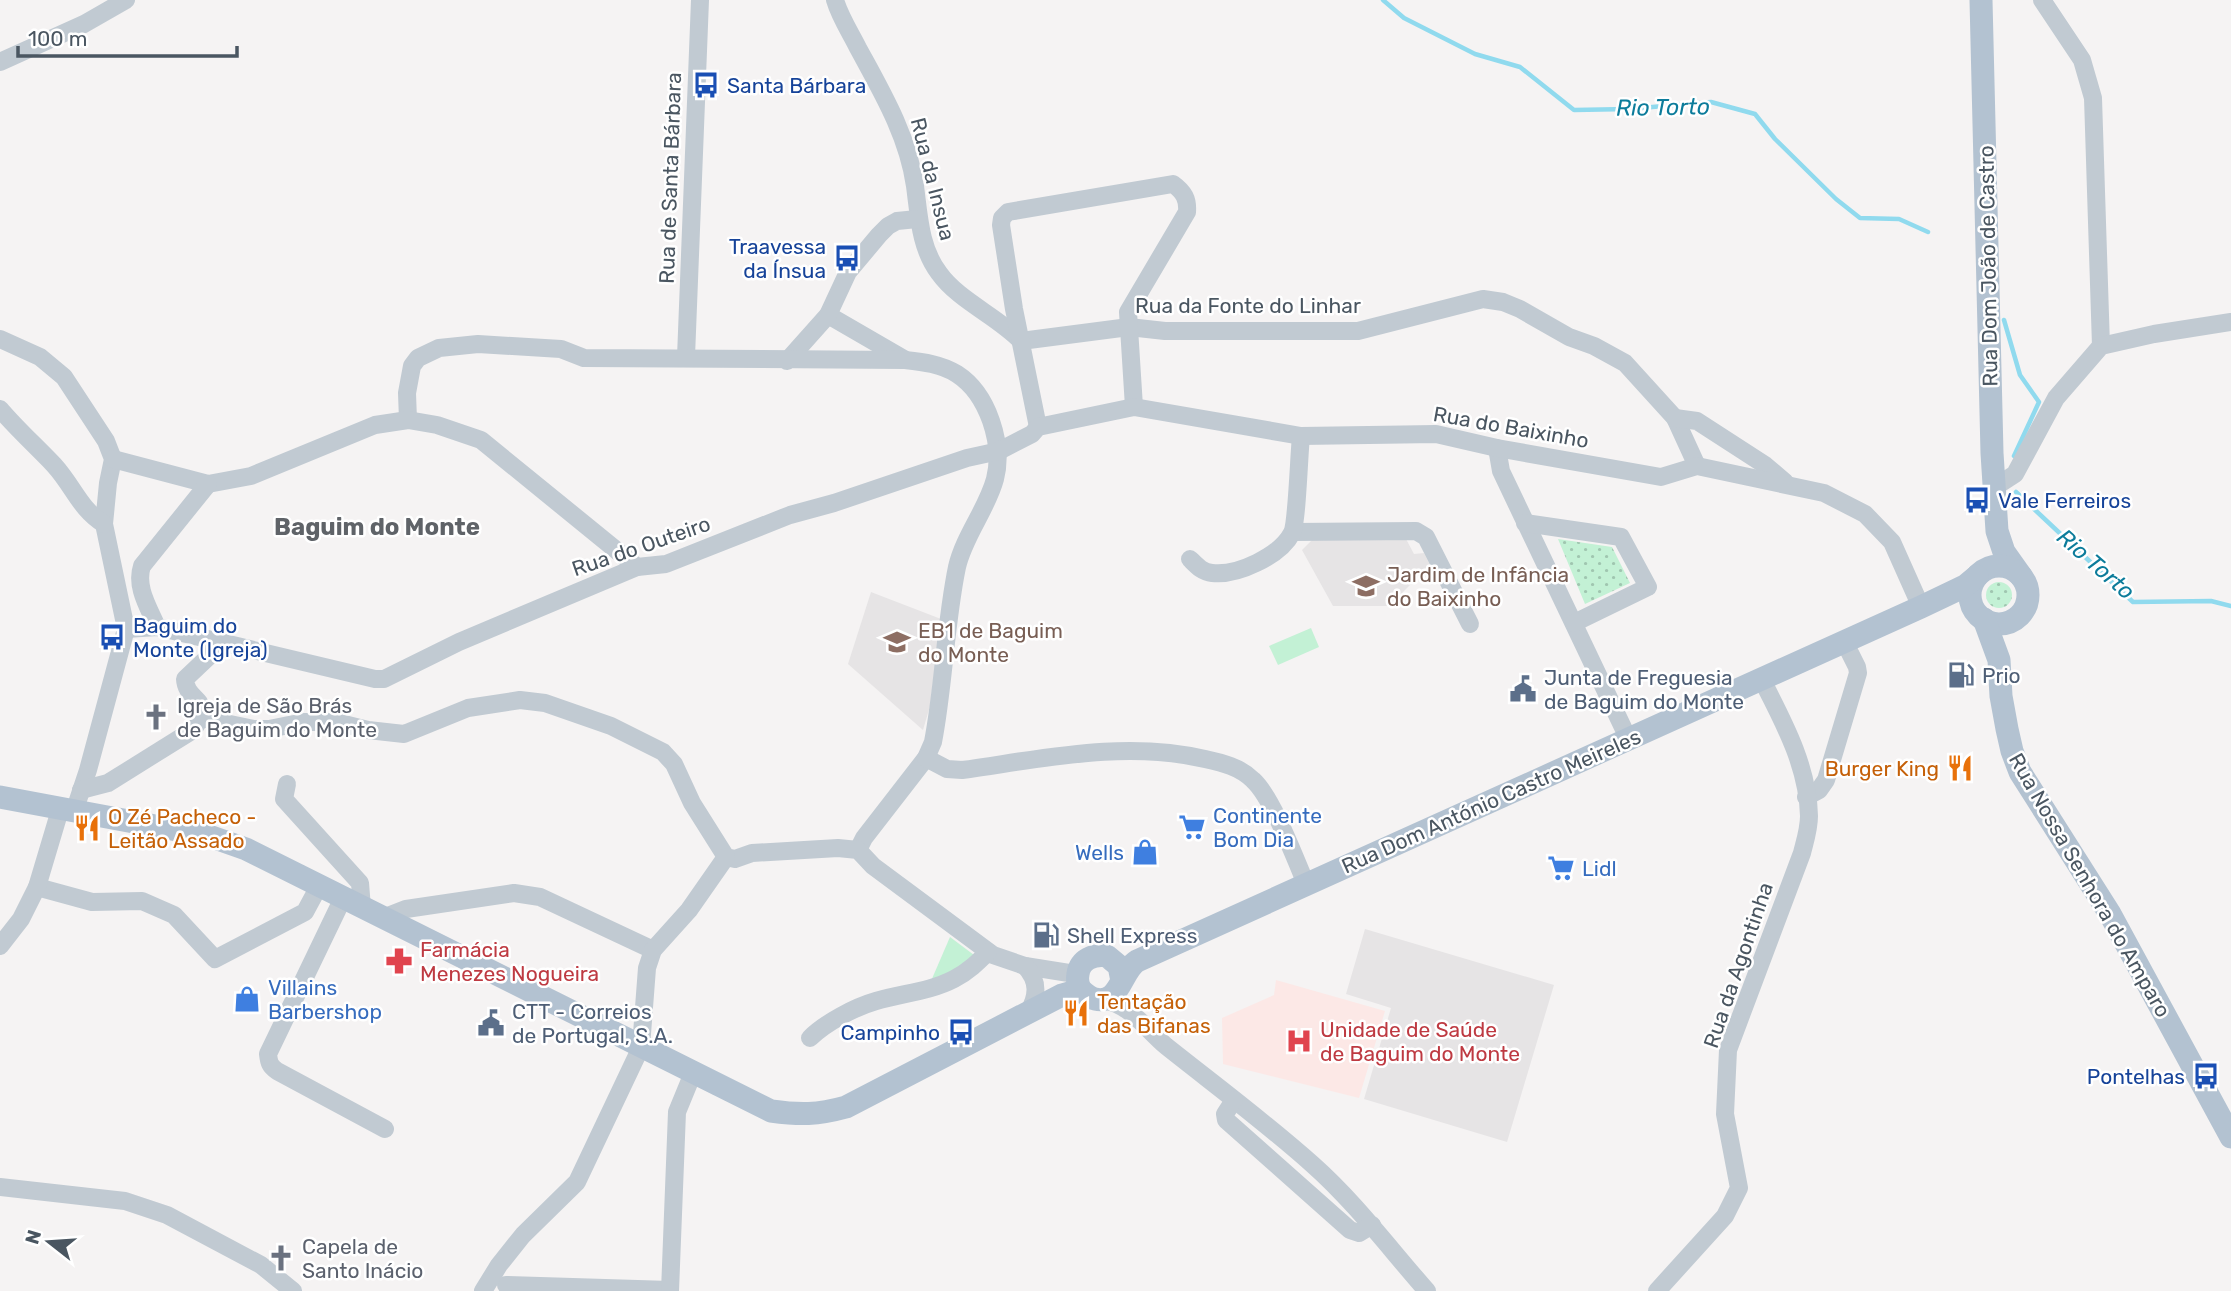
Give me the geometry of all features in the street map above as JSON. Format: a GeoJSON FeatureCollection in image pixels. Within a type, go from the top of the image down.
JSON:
{"type":"FeatureCollection","features":[{"type":"Feature","properties":{"kind":"main road","name":"Rua Dom João de Castro"},"geometry":{"type":"LineString","coordinates":[[1981,0],[1997,531],[2004,552],[2021,576]]}},
{"type":"Feature","properties":{"kind":"main road","name":"Rua Dom João de Castro"},"geometry":{"type":"LineString","coordinates":[[1981,573],[1997,531]]}},
{"type":"Feature","properties":{"kind":"main road"},"geometry":{"type":"LineString","coordinates":[[1998,566],[2006,566],[2021,576],[2026,584],[2026,603],[2016,618],[1998,624],[1980,616],[1970,600],[1970,593],[1981,573],[1998,566]]}},
{"type":"Feature","properties":{"kind":"main road","name":"Rua Dom António Castro Meireles"},"geometry":{"type":"LineString","coordinates":[[1098,986],[1137,961],[1921,607],[1965,586],[1981,573]]}},
{"type":"Feature","properties":{"kind":"main road","name":"Rua Dom António Castro Meireles"},"geometry":{"type":"LineString","coordinates":[[1921,607],[1953,608],[1980,616]]}},
{"type":"Feature","properties":{"kind":"main road","name":"Rua Nossa Senhora do Amparo"},"geometry":{"type":"LineString","coordinates":[[1980,616],[1999,660],[2001,696],[2007,729],[2020,772],[2110,914],[2231,1137]]}},
{"type":"Feature","properties":{"kind":"main road","name":"Rua Nossa Senhora do Amparo"},"geometry":{"type":"LineString","coordinates":[[1999,660],[2007,634],[2016,618]]}},
{"type":"Feature","properties":{"kind":"main road"},"geometry":{"type":"LineString","coordinates":[[0,797],[72,804],[209,836],[246,849],[771,1111],[802,1116],[820,1115],[846,1107],[1028,1013],[1098,986]]}},
{"type":"Feature","properties":{"kind":"street"},"geometry":{"type":"LineString","coordinates":[[0,62],[85,24],[126,0]]}},
{"type":"Feature","properties":{"kind":"street","name":"Rua de Santa Bárbara"},"geometry":{"type":"LineString","coordinates":[[686,357],[700,0]]}},
{"type":"Feature","properties":{"kind":"street","name":"Rua da Insua"},"geometry":{"type":"LineString","coordinates":[[835,0],[897,121],[915,185],[917,219],[930,261],[953,289],[1006,325],[1021,341]]}},
{"type":"Feature","properties":{"kind":"street"},"geometry":{"type":"LineString","coordinates":[[2042,0],[2082,61],[2093,98],[2101,346]]}},
{"type":"Feature","properties":{"kind":"street"},"geometry":{"type":"LineString","coordinates":[[1038,426],[1021,341],[1002,218],[1008,212],[1172,184],[1185,194],[1187,212],[1128,312],[1134,407]]}},
{"type":"Feature","properties":{"kind":"street"},"geometry":{"type":"LineString","coordinates":[[788,361],[828,315],[849,271],[878,234],[897,221],[917,219]]}},
{"type":"Feature","properties":{"kind":"street","name":"Rua da Fonte do Linhar"},"geometry":{"type":"LineString","coordinates":[[1021,341],[1129,327],[1165,331],[1358,331],[1483,299],[1520,309],[1569,337],[1594,346],[1625,363],[1675,418],[1696,466]]}},
{"type":"Feature","properties":{"kind":"street"},"geometry":{"type":"LineString","coordinates":[[828,315],[905,360]]}},
{"type":"Feature","properties":{"kind":"street"},"geometry":{"type":"LineString","coordinates":[[1995,487],[2015,474],[2056,398],[2101,346],[2154,334],[2231,322]]}},
{"type":"Feature","properties":{"kind":"street"},"geometry":{"type":"LineString","coordinates":[[0,339],[40,357],[64,377],[106,441],[113,459],[104,524],[126,629],[72,804],[21,919],[0,946]]}},
{"type":"Feature","properties":{"kind":"street"},"geometry":{"type":"LineString","coordinates":[[408,420],[407,393],[412,366],[418,358],[439,348],[478,344],[561,349],[584,358],[905,360],[929,363],[957,374],[975,391],[986,412],[999,452],[995,480],[957,565],[936,726],[926,758],[864,838],[858,850]]}},
{"type":"Feature","properties":{"kind":"street","name":"Rua do Baixinho"},"geometry":{"type":"LineString","coordinates":[[999,452],[1032,434],[1038,426],[1134,407],[1301,436],[1436,434],[1497,448],[1661,477],[1696,466],[1824,493],[1865,514],[1892,542],[1921,607]]}},
{"type":"Feature","properties":{"kind":"street"},"geometry":{"type":"LineString","coordinates":[[0,409],[74,489],[84,509],[104,524]]}},
{"type":"Feature","properties":{"kind":"street"},"geometry":{"type":"LineString","coordinates":[[1675,418],[1697,421],[1765,465],[1788,484]]}},
{"type":"Feature","properties":{"kind":"street"},"geometry":{"type":"LineString","coordinates":[[113,459],[208,484],[251,476],[375,425],[408,420],[437,425],[481,440],[637,568]]}},
{"type":"Feature","properties":{"kind":"street"},"geometry":{"type":"LineString","coordinates":[[1190,559],[1199,568],[1213,573],[1239,570],[1264,559],[1282,545],[1293,532],[1301,436]]}},
{"type":"Feature","properties":{"kind":"street"},"geometry":{"type":"LineString","coordinates":[[1497,448],[1500,471],[1628,738]]}},
{"type":"Feature","properties":{"kind":"street","name":"Rua do Outeiro"},"geometry":{"type":"LineString","coordinates":[[126,629],[157,627],[384,679],[459,642],[637,568],[666,564],[790,515],[967,458],[999,452]]}},
{"type":"Feature","properties":{"kind":"street"},"geometry":{"type":"LineString","coordinates":[[157,627],[139,583],[142,566],[208,484]]}},
{"type":"Feature","properties":{"kind":"street"},"geometry":{"type":"LineString","coordinates":[[1525,523],[1621,537],[1648,587],[1574,623]]}},
{"type":"Feature","properties":{"kind":"street"},"geometry":{"type":"LineString","coordinates":[[1293,532],[1416,531],[1426,537],[1470,624]]}},
{"type":"Feature","properties":{"kind":"street"},"geometry":{"type":"LineString","coordinates":[[1806,797],[1819,790],[1826,780],[1857,678],[1857,667],[1844,641]]}},
{"type":"Feature","properties":{"kind":"street"},"geometry":{"type":"LineString","coordinates":[[72,804],[192,730],[201,718],[201,705],[185,685],[185,679],[222,644]]}},
{"type":"Feature","properties":{"kind":"street","name":"Rua da Agontinha"},"geometry":{"type":"LineString","coordinates":[[1657,1291],[1725,1216],[1739,1188],[1725,1114],[1728,1050],[1802,853],[1809,815],[1792,740],[1762,678]]}},
{"type":"Feature","properties":{"kind":"street"},"geometry":{"type":"LineString","coordinates":[[201,718],[254,729],[304,722],[336,722],[368,730],[404,734],[468,708],[520,700],[545,703],[611,726],[663,752],[674,764],[692,803],[726,857],[735,859],[752,853],[838,848],[858,850],[873,866],[988,952],[1025,966],[1069,973],[1098,986],[1158,1040],[1313,1165],[1372,1225],[1427,1291]]}},
{"type":"Feature","properties":{"kind":"street"},"geometry":{"type":"LineString","coordinates":[[926,758],[947,769],[962,770],[1126,750],[1175,752],[1228,764],[1243,771],[1256,782],[1268,800],[1306,884]]}},
{"type":"Feature","properties":{"kind":"street"},"geometry":{"type":"LineString","coordinates":[[287,784],[284,799],[360,883],[363,908],[268,1054],[268,1062],[277,1071],[385,1129]]}},
{"type":"Feature","properties":{"kind":"street"},"geometry":{"type":"LineString","coordinates":[[483,1291],[523,1235],[577,1182],[641,1047],[647,968],[653,950],[689,910],[726,857]]}},
{"type":"Feature","properties":{"kind":"street"},"geometry":{"type":"LineString","coordinates":[[37,887],[92,902],[142,901],[174,915],[215,959],[305,912],[319,886]]}},
{"type":"Feature","properties":{"kind":"street"},"geometry":{"type":"LineString","coordinates":[[363,908],[406,909],[514,894],[540,897],[653,950]]}},
{"type":"Feature","properties":{"kind":"street"},"geometry":{"type":"LineString","coordinates":[[810,1038],[821,1027],[874,1001],[921,991],[954,979],[974,967],[988,952]]}},
{"type":"Feature","properties":{"kind":"street"},"geometry":{"type":"LineString","coordinates":[[1025,966],[1036,984],[1036,994],[1028,1013]]}},
{"type":"Feature","properties":{"kind":"street"},"geometry":{"type":"LineString","coordinates":[[506,1284],[670,1291],[677,1112],[693,1073]]}},
{"type":"Feature","properties":{"kind":"street"},"geometry":{"type":"LineString","coordinates":[[1234,1100],[1224,1114],[1226,1121],[1354,1233],[1364,1232],[1372,1225]]}},
{"type":"Feature","properties":{"kind":"street"},"geometry":{"type":"LineString","coordinates":[[1297,1183],[1313,1165]]}},
{"type":"Feature","properties":{"kind":"street"},"geometry":{"type":"LineString","coordinates":[[0,1187],[125,1201],[167,1215],[261,1265],[293,1291]]}},
{"type":"Feature","properties":{"kind":"shaded area","name":"Jardim de Infância do Baixinho"},"geometry":{"type":"Polygon","coordinates":[[[1314,538],[1406,539],[1414,554],[1424,553],[1430,565],[1389,606],[1333,606],[1302,550],[1314,538]]]}},
{"type":"Feature","properties":{"kind":"shaded area","name":"EB1 de Baguim do Monte"},"geometry":{"type":"Polygon","coordinates":[[[871,592],[941,619],[930,706],[923,730],[848,664],[871,592]]]}},
{"type":"Feature","properties":{"kind":"shaded area"},"geometry":{"type":"Polygon","coordinates":[[[1365,929],[1554,985],[1507,1142],[1364,1099],[1391,1008],[1346,994],[1365,929]]]}},
{"type":"Feature","properties":{"kind":"shaded area","name":"Unidade de Saúde de Baguim do Monte"},"geometry":{"type":"Polygon","coordinates":[[[1276,980],[1385,1011],[1359,1098],[1223,1064],[1222,1018],[1274,995],[1276,980]]]}},
{"type":"Feature","properties":{"kind":"green space"},"geometry":{"type":"Polygon","coordinates":[[[1558,539],[1612,547],[1630,583],[1585,604],[1558,539]]]}},
{"type":"Feature","properties":{"kind":"green space"},"geometry":{"type":"Polygon","coordinates":[[[1999,582],[2008,586],[2012,595],[2008,604],[1999,608],[1990,604],[1986,595],[1990,586],[1999,582]]]}},
{"type":"Feature","properties":{"kind":"green space"},"geometry":{"type":"Polygon","coordinates":[[[1311,628],[1319,647],[1278,665],[1269,646],[1311,628]]]}},
{"type":"Feature","properties":{"kind":"green space"},"geometry":{"type":"Polygon","coordinates":[[[950,937],[978,958],[931,981],[950,937]]]}},
{"type":"Feature","properties":{"kind":"waterway","name":"Rio Torto"},"geometry":{"type":"LineString","coordinates":[[1383,0],[1404,18],[1475,54],[1520,67],[1574,110],[1629,109],[1711,102],[1755,114],[1775,139],[1836,199],[1860,218],[1899,219],[1928,232]]}},
{"type":"Feature","properties":{"kind":"waterway","name":"Rio Torto"},"geometry":{"type":"LineString","coordinates":[[2004,320],[2020,375],[2039,402],[2014,456]]}},
{"type":"Feature","properties":{"kind":"waterway","name":"Rio Torto"},"geometry":{"type":"LineString","coordinates":[[2016,492],[2133,602],[2211,601],[2231,606]]}},
{"type":"Feature","properties":{"kind":"place","name":"Santa Bárbara"},"geometry":{"type":"Point","coordinates":[706,85]}},
{"type":"Feature","properties":{"kind":"place","name":"Traavessa da Ínsua"},"geometry":{"type":"Point","coordinates":[847,258]}},
{"type":"Feature","properties":{"kind":"place","name":"Vale Ferreiros"},"geometry":{"type":"Point","coordinates":[1977,500]}},
{"type":"Feature","properties":{"kind":"place","name":"Jardim de Infância do Baixinho"},"geometry":{"type":"Point","coordinates":[1366,586]}},
{"type":"Feature","properties":{"kind":"place","name":"Baguim do Monte (Igreja)"},"geometry":{"type":"Point","coordinates":[112,637]}},
{"type":"Feature","properties":{"kind":"place","name":"EB1 de Baguim do Monte"},"geometry":{"type":"Point","coordinates":[897,642]}},
{"type":"Feature","properties":{"kind":"place","name":"Prio"},"geometry":{"type":"Point","coordinates":[1961,675]}},
{"type":"Feature","properties":{"kind":"place","name":"Junta de Freguesia de Baguim do Monte"},"geometry":{"type":"Point","coordinates":[1523,689]}},
{"type":"Feature","properties":{"kind":"place","name":"Igreja de São Brás de Baguim do Monte"},"geometry":{"type":"Point","coordinates":[156,717]}},
{"type":"Feature","properties":{"kind":"place","name":"Burger King"},"geometry":{"type":"Point","coordinates":[1960,768]}},
{"type":"Feature","properties":{"kind":"place","name":"Continente Bom Dia"},"geometry":{"type":"Point","coordinates":[1192,827]}},
{"type":"Feature","properties":{"kind":"place","name":"O Zé Pacheco - Leitão Assado"},"geometry":{"type":"Point","coordinates":[87,828]}},
{"type":"Feature","properties":{"kind":"place","name":"Wells"},"geometry":{"type":"Point","coordinates":[1145,852]}},
{"type":"Feature","properties":{"kind":"place","name":"Lidl"},"geometry":{"type":"Point","coordinates":[1561,868]}},
{"type":"Feature","properties":{"kind":"place","name":"Shell Express"},"geometry":{"type":"Point","coordinates":[1046,935]}},
{"type":"Feature","properties":{"kind":"place","name":"Farmácia Menezes Nogueira"},"geometry":{"type":"Point","coordinates":[399,961]}},
{"type":"Feature","properties":{"kind":"place","name":"Villains Barbershop"},"geometry":{"type":"Point","coordinates":[247,999]}},
{"type":"Feature","properties":{"kind":"place","name":"Tentação das Bifanas"},"geometry":{"type":"Point","coordinates":[1076,1013]}},
{"type":"Feature","properties":{"kind":"place","name":"CTT - Correios de Portugal, S.A."},"geometry":{"type":"Point","coordinates":[491,1023]}},
{"type":"Feature","properties":{"kind":"place","name":"Campinho"},"geometry":{"type":"Point","coordinates":[961,1032]}},
{"type":"Feature","properties":{"kind":"place","name":"Unidade de Saúde de Baguim do Monte"},"geometry":{"type":"Point","coordinates":[1299,1041]}},
{"type":"Feature","properties":{"kind":"place","name":"Pontelhas"},"geometry":{"type":"Point","coordinates":[2206,1076]}},
{"type":"Feature","properties":{"kind":"place","name":"Capela de Santo Inácio"},"geometry":{"type":"Point","coordinates":[281,1258]}},
{"type":"Feature","properties":{"kind":"district","name":"Baguim do Monte"},"geometry":{"type":"Point","coordinates":[377,527]}}]}
